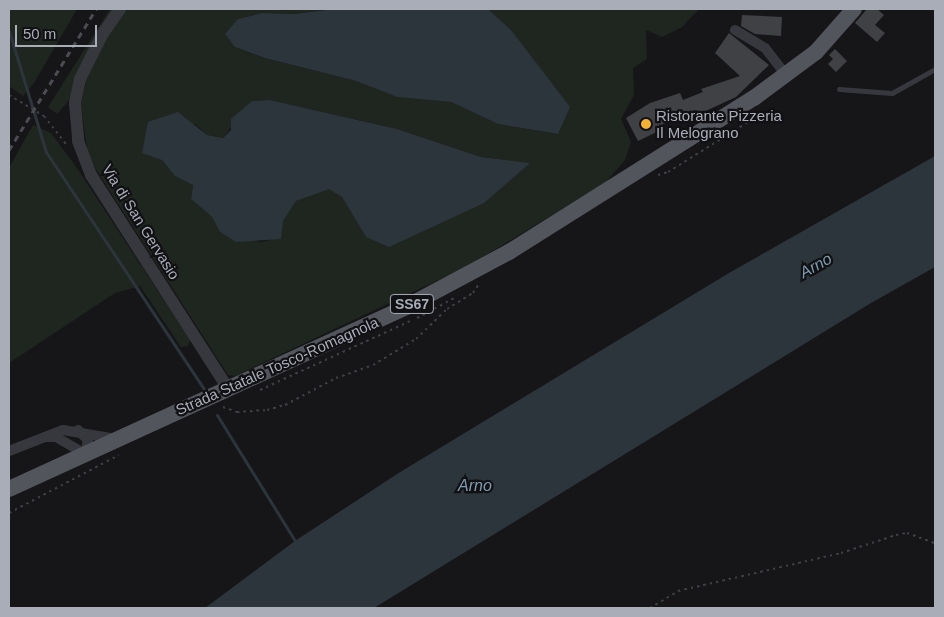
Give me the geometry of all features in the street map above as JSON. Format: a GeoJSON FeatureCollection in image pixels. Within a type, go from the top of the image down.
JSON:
{"type":"FeatureCollection","features":[{"type":"Feature","properties":{"kind":"main road","name":"Strada Statale Tosco-Romagnola"},"geometry":{"type":"LineString","coordinates":[[9,489],[85,454],[120,446],[228,388],[424,298],[509,252],[786,75],[816,52],[854,9]]}},
{"type":"Feature","properties":{"kind":"street","name":"Via di San Gervasio"},"geometry":{"type":"LineString","coordinates":[[120,9],[93,50],[78,85],[74,115],[78,141],[91,175],[228,388]]}},
{"type":"Feature","properties":{"kind":"street"},"geometry":{"type":"LineString","coordinates":[[735,30],[765,48],[786,75]]}},
{"type":"Feature","properties":{"kind":"street"},"geometry":{"type":"LineString","coordinates":[[9,451],[56,431],[78,430],[120,446]]}},
{"type":"Feature","properties":{"kind":"street"},"geometry":{"type":"LineString","coordinates":[[41,437],[56,438],[85,454],[88,440],[78,430]]}},
{"type":"Feature","properties":{"kind":"street"},"geometry":{"type":"LineString","coordinates":[[56,466],[64,457],[64,443]]}},
{"type":"Feature","properties":{"kind":"lane"},"geometry":{"type":"LineString","coordinates":[[839,89],[892,93],[935,69]]}},
{"type":"Feature","properties":{"kind":"path"},"geometry":{"type":"LineString","coordinates":[[9,95],[44,116]]}},
{"type":"Feature","properties":{"kind":"path"},"geometry":{"type":"LineString","coordinates":[[642,168],[654,174],[668,172],[761,114]]}},
{"type":"Feature","properties":{"kind":"path"},"geometry":{"type":"LineString","coordinates":[[216,410],[223,407],[237,412],[267,410],[285,404],[336,378],[373,365],[416,339],[447,309],[473,293],[480,282]]}},
{"type":"Feature","properties":{"kind":"path"},"geometry":{"type":"LineString","coordinates":[[9,513],[120,446]]}},
{"type":"Feature","properties":{"kind":"path"},"geometry":{"type":"LineString","coordinates":[[650,608],[678,591],[841,553],[896,535],[907,533],[935,543]]}},
{"type":"Feature","properties":{"kind":"shaded area"},"geometry":{"type":"Polygon","coordinates":[[[9,9],[77,9],[34,83],[23,96],[9,86],[9,9]]]}},
{"type":"Feature","properties":{"kind":"shaded area"},"geometry":{"type":"Polygon","coordinates":[[[110,9],[334,9],[294,14],[262,13],[238,19],[235,47],[265,58],[356,81],[397,97],[451,102],[498,124],[558,134],[511,30],[488,9],[699,9],[682,27],[662,37],[646,30],[647,59],[633,68],[634,95],[621,119],[631,142],[625,160],[605,183],[468,266],[235,376],[228,375],[88,154],[81,104],[86,81],[57,114],[48,107],[110,9]],[[270,100],[252,101],[223,138],[207,135],[195,124],[162,160],[175,176],[193,185],[191,199],[212,217],[220,232],[261,242],[270,240],[296,201],[329,188],[342,197],[366,237],[529,163],[481,157],[397,129],[270,100]]]}},
{"type":"Feature","properties":{"kind":"shaded area"},"geometry":{"type":"Polygon","coordinates":[[[33,125],[51,133],[77,168],[190,340],[188,346],[181,347],[140,286],[115,293],[9,363],[9,168],[33,125]]]}},
{"type":"Feature","properties":{"kind":"water"},"geometry":{"type":"Polygon","coordinates":[[[334,9],[488,9],[511,30],[570,107],[558,134],[498,124],[451,102],[397,97],[356,81],[265,58],[235,47],[225,34],[238,19],[262,13],[294,14],[334,9]]]}},
{"type":"Feature","properties":{"kind":"water"},"geometry":{"type":"Polygon","coordinates":[[[270,100],[397,129],[481,157],[530,163],[484,203],[389,247],[366,237],[342,197],[329,189],[296,201],[283,221],[281,239],[236,242],[220,232],[212,217],[191,199],[193,185],[175,176],[162,160],[142,153],[148,122],[178,112],[207,135],[223,138],[231,130],[231,119],[252,101],[270,100]]]}},
{"type":"Feature","properties":{"kind":"water","name":"Arno"},"geometry":{"type":"Polygon","coordinates":[[[935,156],[935,267],[871,303],[374,608],[205,608],[295,541],[397,474],[729,273],[935,156]]]}},
{"type":"Feature","properties":{"kind":"building"},"geometry":{"type":"Polygon","coordinates":[[[867,9],[877,9],[884,15],[875,25],[885,33],[877,42],[855,23],[867,9]]]}},
{"type":"Feature","properties":{"kind":"building"},"geometry":{"type":"Polygon","coordinates":[[[742,15],[782,17],[781,36],[755,34],[741,26],[742,15]]]}},
{"type":"Feature","properties":{"kind":"building"},"geometry":{"type":"Polygon","coordinates":[[[729,33],[769,65],[736,97],[697,115],[695,110],[661,125],[663,129],[638,141],[626,118],[650,103],[680,93],[683,100],[703,92],[701,89],[740,76],[715,53],[729,33]]]}},
{"type":"Feature","properties":{"kind":"building"},"geometry":{"type":"Polygon","coordinates":[[[835,49],[847,61],[836,72],[828,64],[833,59],[829,55],[835,49]]]}},
{"type":"Feature","properties":{"kind":"waterway"},"geometry":{"type":"LineString","coordinates":[[9,31],[46,152],[204,389]]}},
{"type":"Feature","properties":{"kind":"waterway"},"geometry":{"type":"LineString","coordinates":[[217,415],[297,544]]}},
{"type":"Feature","properties":{"kind":"railway"},"geometry":{"type":"LineString","coordinates":[[9,150],[96,9]]}},
{"type":"Feature","properties":{"kind":"place","name":"Ristorante Pizzeria Il Melograno"},"geometry":{"type":"Point","coordinates":[646,124]}}]}
